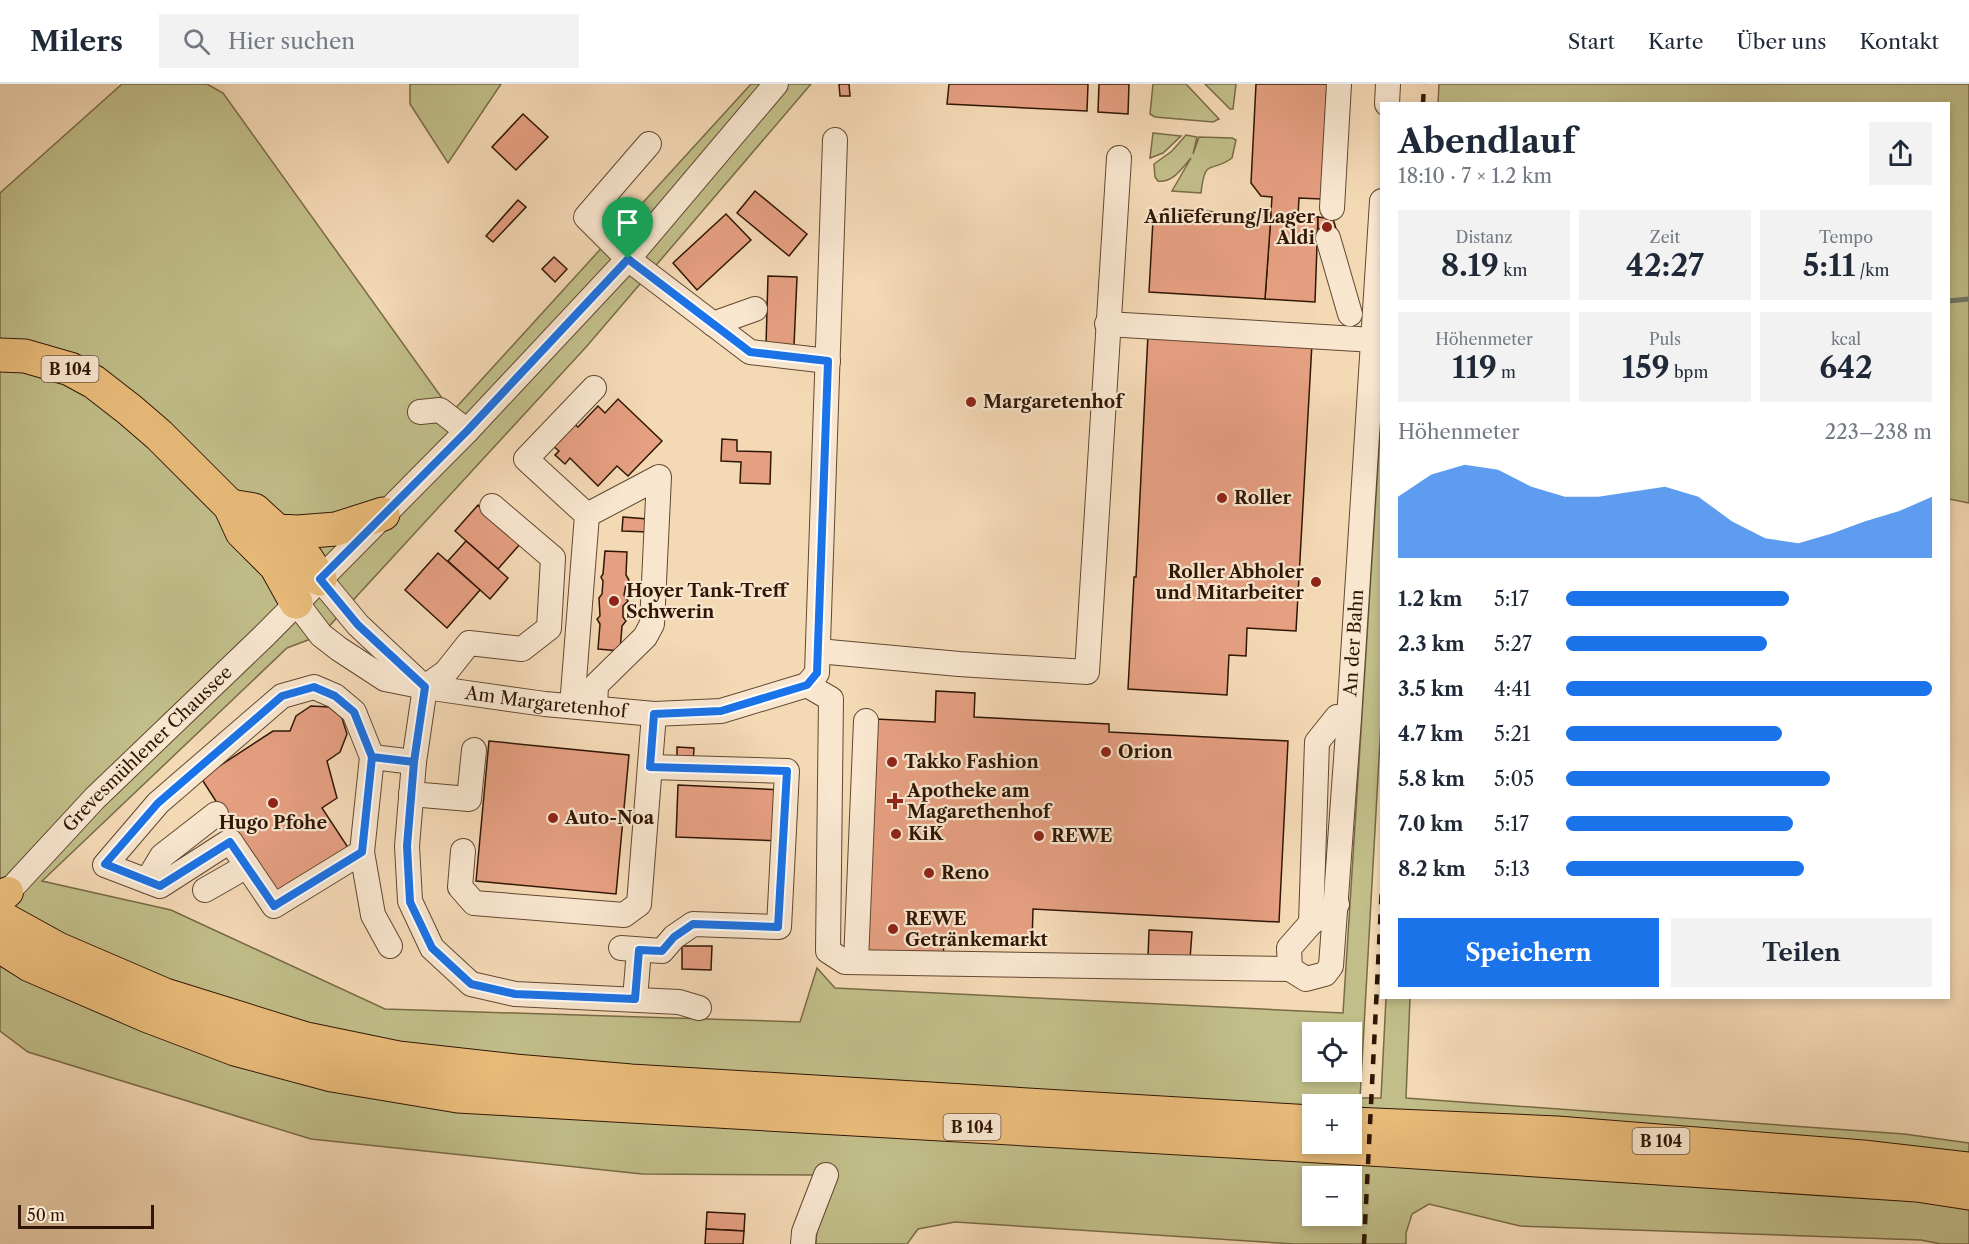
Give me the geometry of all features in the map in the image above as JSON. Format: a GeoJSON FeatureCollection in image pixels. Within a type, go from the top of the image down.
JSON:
{"type":"FeatureCollection","features":[{"type":"Feature","properties":{"kind":"highway","name":"B 104"},"geometry":{"type":"LineString","coordinates":[[0,355],[25,356],[70,369],[94,382],[159,435],[230,506],[242,532],[276,566],[296,602]]}},
{"type":"Feature","properties":{"kind":"highway"},"geometry":{"type":"LineString","coordinates":[[230,506],[254,510],[306,558],[320,579]]}},
{"type":"Feature","properties":{"kind":"highway"},"geometry":{"type":"LineString","coordinates":[[278,531],[319,532],[383,514]]}},
{"type":"Feature","properties":{"kind":"highway","name":"B 104"},"geometry":{"type":"LineString","coordinates":[[3,903],[58,949],[165,995],[306,1039],[398,1058],[631,1081],[1302,1121]]}},
{"type":"Feature","properties":{"kind":"highway","name":"B 104"},"geometry":{"type":"LineString","coordinates":[[0,946],[30,965],[148,1016],[235,1049],[333,1075],[458,1096],[1386,1150],[1917,1185],[1969,1193]]}},
{"type":"Feature","properties":{"kind":"highway","name":"B 104"},"geometry":{"type":"LineString","coordinates":[[1362,1124],[1557,1133],[1863,1157],[1969,1169]]}},
{"type":"Feature","properties":{"kind":"street","name":"Grevesmühlener Chaussee"},"geometry":{"type":"LineString","coordinates":[[3,903],[95,798],[265,634],[467,431],[628,259],[776,84]]}},
{"type":"Feature","properties":{"kind":"street"},"geometry":{"type":"LineString","coordinates":[[1332,208],[1339,84]]}},
{"type":"Feature","properties":{"kind":"street"},"geometry":{"type":"LineString","coordinates":[[1387,102],[1388,84]]}},
{"type":"Feature","properties":{"kind":"street"},"geometry":{"type":"LineString","coordinates":[[835,140],[817,673],[807,685],[831,699],[828,951],[845,962],[1290,969],[1289,948],[1311,923],[1337,904]]}},
{"type":"Feature","properties":{"kind":"street"},"geometry":{"type":"LineString","coordinates":[[649,144],[586,217],[628,259],[750,352],[828,361]]}},
{"type":"Feature","properties":{"kind":"street"},"geometry":{"type":"LineString","coordinates":[[818,651],[959,664],[1087,672],[1119,158]]}},
{"type":"Feature","properties":{"kind":"street","name":"An der Bahn"},"geometry":{"type":"LineString","coordinates":[[1290,969],[1306,979],[1325,974],[1331,966],[1337,904],[1380,236]]}},
{"type":"Feature","properties":{"kind":"street"},"geometry":{"type":"LineString","coordinates":[[1328,238],[1350,314]]}},
{"type":"Feature","properties":{"kind":"street"},"geometry":{"type":"LineString","coordinates":[[713,324],[755,309]]}},
{"type":"Feature","properties":{"kind":"street"},"geometry":{"type":"LineString","coordinates":[[1107,324],[1374,340]]}},
{"type":"Feature","properties":{"kind":"street"},"geometry":{"type":"LineString","coordinates":[[588,700],[587,515],[526,459],[594,388]]}},
{"type":"Feature","properties":{"kind":"street"},"geometry":{"type":"LineString","coordinates":[[420,412],[440,410],[467,431]]}},
{"type":"Feature","properties":{"kind":"street"},"geometry":{"type":"LineString","coordinates":[[587,515],[659,477],[652,624],[645,637],[588,700]]}},
{"type":"Feature","properties":{"kind":"street"},"geometry":{"type":"LineString","coordinates":[[492,506],[553,558],[549,628],[522,649],[470,643],[446,672],[425,687],[414,762],[407,846],[410,902],[432,948],[471,984],[515,994],[679,1002],[699,1008]]}},
{"type":"Feature","properties":{"kind":"street"},"geometry":{"type":"LineString","coordinates":[[588,700],[596,568]]}},
{"type":"Feature","properties":{"kind":"street"},"geometry":{"type":"LineString","coordinates":[[320,579],[358,625],[425,687]]}},
{"type":"Feature","properties":{"kind":"street","name":"Am Margaretenhof"},"geometry":{"type":"LineString","coordinates":[[296,602],[321,635],[339,649],[385,679],[425,687],[588,700],[654,714],[721,711],[807,685]]}},
{"type":"Feature","properties":{"kind":"street"},"geometry":{"type":"LineString","coordinates":[[362,852],[274,906],[230,842],[160,886],[105,864],[158,803],[282,696],[314,687],[335,696],[354,712],[372,757],[362,852],[373,915],[390,946]]}},
{"type":"Feature","properties":{"kind":"street"},"geometry":{"type":"LineString","coordinates":[[463,852],[459,887],[474,903],[624,915],[639,904],[654,714]]}},
{"type":"Feature","properties":{"kind":"street"},"geometry":{"type":"LineString","coordinates":[[1311,923],[1317,742],[1337,717],[1349,718]]}},
{"type":"Feature","properties":{"kind":"street"},"geometry":{"type":"LineString","coordinates":[[856,962],[866,721]]}},
{"type":"Feature","properties":{"kind":"street"},"geometry":{"type":"LineString","coordinates":[[411,794],[469,799],[474,750]]}},
{"type":"Feature","properties":{"kind":"street"},"geometry":{"type":"LineString","coordinates":[[372,757],[414,762]]}},
{"type":"Feature","properties":{"kind":"street"},"geometry":{"type":"LineString","coordinates":[[635,999],[630,949],[662,951],[674,937],[693,924],[778,927],[787,771],[650,767]]}},
{"type":"Feature","properties":{"kind":"street"},"geometry":{"type":"LineString","coordinates":[[830,804],[862,806]]}},
{"type":"Feature","properties":{"kind":"street"},"geometry":{"type":"LineString","coordinates":[[147,881],[162,856],[216,814]]}},
{"type":"Feature","properties":{"kind":"street"},"geometry":{"type":"LineString","coordinates":[[205,890],[247,866]]}},
{"type":"Feature","properties":{"kind":"street"},"geometry":{"type":"LineString","coordinates":[[803,1244],[804,1232],[826,1175]]}},
{"type":"Feature","properties":{"kind":"shaded area"},"geometry":{"type":"Polygon","coordinates":[[[122,84],[207,84],[223,93],[452,412],[751,84],[811,84],[587,346],[321,635],[287,648],[42,881],[171,910],[385,1009],[800,1022],[817,968],[835,988],[1343,1013],[1380,434],[1380,741],[1362,1062],[1362,1022],[1302,1022],[1302,1082],[1361,1082],[1360,1094],[1302,1094],[1302,1154],[1362,1154],[1362,1098],[1381,1098],[1386,999],[1410,999],[1406,1098],[1904,1134],[1969,1143],[1969,1244],[1941,1244],[1921,1240],[1520,1226],[1429,1204],[1412,1214],[1406,1233],[1406,1244],[1294,1244],[955,1222],[918,1229],[907,1244],[816,1244],[820,1175],[642,1174],[311,1139],[28,1052],[0,1031],[0,193],[122,84]]]}},
{"type":"Feature","properties":{"kind":"shaded area"},"geometry":{"type":"Polygon","coordinates":[[[410,84],[501,84],[448,163],[410,104],[410,84]]]}},
{"type":"Feature","properties":{"kind":"shaded area"},"geometry":{"type":"Polygon","coordinates":[[[1153,84],[1186,84],[1219,119],[1213,122],[1155,117],[1150,114],[1153,84]]]}},
{"type":"Feature","properties":{"kind":"shaded area"},"geometry":{"type":"Polygon","coordinates":[[[1205,84],[1236,84],[1233,109],[1230,109],[1205,84]]]}},
{"type":"Feature","properties":{"kind":"shaded area"},"geometry":{"type":"Polygon","coordinates":[[[1439,84],[1969,84],[1969,503],[1950,499],[1950,102],[1438,102],[1439,84]]]}},
{"type":"Feature","properties":{"kind":"shaded area"},"geometry":{"type":"Polygon","coordinates":[[[1153,133],[1181,136],[1163,153],[1150,158],[1153,133]]]}},
{"type":"Feature","properties":{"kind":"shaded area"},"geometry":{"type":"Polygon","coordinates":[[[1186,135],[1197,137],[1193,154],[1199,137],[1236,140],[1232,158],[1207,170],[1201,193],[1172,191],[1191,158],[1177,174],[1168,180],[1158,181],[1155,177],[1154,164],[1172,151],[1186,135]]]}},
{"type":"Feature","properties":{"kind":"building"},"geometry":{"type":"Polygon","coordinates":[[[839,84],[849,84],[850,96],[840,96],[839,84]]]}},
{"type":"Feature","properties":{"kind":"building"},"geometry":{"type":"Polygon","coordinates":[[[949,84],[1088,84],[1087,111],[947,104],[949,84]]]}},
{"type":"Feature","properties":{"kind":"building"},"geometry":{"type":"Polygon","coordinates":[[[1099,84],[1129,84],[1128,114],[1098,112],[1099,84]]]}},
{"type":"Feature","properties":{"kind":"building"},"geometry":{"type":"Polygon","coordinates":[[[1256,84],[1327,84],[1321,199],[1299,198],[1298,216],[1318,217],[1315,302],[1265,299],[1272,197],[1261,196],[1251,183],[1256,84]]]}},
{"type":"Feature","properties":{"kind":"building"},"geometry":{"type":"Polygon","coordinates":[[[523,114],[548,137],[516,170],[492,147],[523,114]]]}},
{"type":"Feature","properties":{"kind":"building"},"geometry":{"type":"Polygon","coordinates":[[[755,191],[807,234],[789,256],[737,213],[755,191]]]}},
{"type":"Feature","properties":{"kind":"building"},"geometry":{"type":"Polygon","coordinates":[[[518,200],[526,207],[493,242],[486,236],[518,200]]]}},
{"type":"Feature","properties":{"kind":"building"},"geometry":{"type":"Polygon","coordinates":[[[1165,209],[1271,215],[1265,299],[1149,292],[1153,220],[1165,209]]]}},
{"type":"Feature","properties":{"kind":"building"},"geometry":{"type":"Polygon","coordinates":[[[726,214],[751,240],[697,290],[673,263],[726,214]]]}},
{"type":"Feature","properties":{"kind":"building","name":"Anlieferung/Lager Aldi"},"geometry":{"type":"Polygon","coordinates":[[[1318,217],[1333,219],[1338,235],[1318,241],[1318,217]]]}},
{"type":"Feature","properties":{"kind":"building"},"geometry":{"type":"Polygon","coordinates":[[[554,257],[567,269],[555,282],[542,269],[554,257]]]}},
{"type":"Feature","properties":{"kind":"building"},"geometry":{"type":"Polygon","coordinates":[[[768,276],[797,277],[794,346],[766,345],[768,276]]]}},
{"type":"Feature","properties":{"kind":"building","name":"Roller"},"geometry":{"type":"Polygon","coordinates":[[[1148,334],[1312,343],[1296,631],[1247,628],[1246,656],[1229,655],[1227,695],[1128,689],[1148,334]]]}},
{"type":"Feature","properties":{"kind":"building"},"geometry":{"type":"Polygon","coordinates":[[[618,399],[662,441],[628,476],[617,466],[598,486],[570,458],[565,464],[555,455],[559,451],[553,446],[574,424],[578,427],[598,406],[605,413],[618,399]]]}},
{"type":"Feature","properties":{"kind":"building"},"geometry":{"type":"Polygon","coordinates":[[[722,439],[737,440],[737,451],[771,452],[770,484],[740,483],[741,462],[721,461],[722,439]]]}},
{"type":"Feature","properties":{"kind":"building"},"geometry":{"type":"Polygon","coordinates":[[[478,505],[521,543],[498,569],[455,531],[478,505]]]}},
{"type":"Feature","properties":{"kind":"building"},"geometry":{"type":"Polygon","coordinates":[[[623,517],[648,519],[648,532],[622,531],[623,517]]]}},
{"type":"Feature","properties":{"kind":"building"},"geometry":{"type":"Polygon","coordinates":[[[466,541],[508,578],[490,599],[448,561],[466,541]]]}},
{"type":"Feature","properties":{"kind":"building","name":"Hoyer Tank-Treff Schwerin"},"geometry":{"type":"Polygon","coordinates":[[[605,551],[627,552],[626,575],[629,580],[624,595],[628,601],[623,606],[623,617],[626,621],[622,626],[620,651],[598,649],[600,624],[597,619],[600,616],[599,598],[602,594],[601,577],[605,551]]]}},
{"type":"Feature","properties":{"kind":"building"},"geometry":{"type":"Polygon","coordinates":[[[438,553],[480,590],[447,628],[405,590],[438,553]]]}},
{"type":"Feature","properties":{"kind":"building"},"geometry":{"type":"Polygon","coordinates":[[[936,691],[975,693],[974,717],[1109,724],[1109,732],[1288,741],[1279,922],[1033,909],[1032,943],[999,941],[998,947],[944,944],[943,956],[864,951],[876,719],[935,722],[936,691]]]}},
{"type":"Feature","properties":{"kind":"building","name":"Hugo Pfohe"},"geometry":{"type":"Polygon","coordinates":[[[311,706],[329,707],[342,718],[347,734],[340,752],[327,761],[337,798],[322,808],[349,849],[277,896],[201,778],[273,731],[290,731],[296,716],[311,706]]]}},
{"type":"Feature","properties":{"kind":"building","name":"Auto-Noa"},"geometry":{"type":"Polygon","coordinates":[[[489,741],[629,755],[616,894],[476,881],[489,741]]]}},
{"type":"Feature","properties":{"kind":"building"},"geometry":{"type":"Polygon","coordinates":[[[677,747],[694,748],[693,764],[677,763],[677,747]]]}},
{"type":"Feature","properties":{"kind":"building"},"geometry":{"type":"Polygon","coordinates":[[[678,785],[783,790],[781,841],[676,837],[678,785]]]}},
{"type":"Feature","properties":{"kind":"building"},"geometry":{"type":"Polygon","coordinates":[[[1149,930],[1192,932],[1190,959],[1148,957],[1149,930]]]}},
{"type":"Feature","properties":{"kind":"building"},"geometry":{"type":"Polygon","coordinates":[[[682,946],[712,946],[711,970],[682,969],[682,946]]]}},
{"type":"Feature","properties":{"kind":"building"},"geometry":{"type":"Polygon","coordinates":[[[707,1212],[745,1214],[744,1231],[706,1229],[707,1212]]]}},
{"type":"Feature","properties":{"kind":"building"},"geometry":{"type":"Polygon","coordinates":[[[706,1229],[744,1231],[743,1244],[705,1244],[706,1229]]]}},
{"type":"Feature","properties":{"kind":"waterway"},"geometry":{"type":"LineString","coordinates":[[1950,301],[1969,299]]}},
{"type":"Feature","properties":{"kind":"railway"},"geometry":{"type":"LineString","coordinates":[[1423,102],[1424,84]]}},
{"type":"Feature","properties":{"kind":"railway"},"geometry":{"type":"LineString","coordinates":[[1364,1244],[1380,926]]}},
{"type":"Feature","properties":{"kind":"place","name":"Anlieferung/Lager Aldi"},"geometry":{"type":"Point","coordinates":[1327,227]}},
{"type":"Feature","properties":{"kind":"place","name":"Margaretenhof"},"geometry":{"type":"Point","coordinates":[971,402]}},
{"type":"Feature","properties":{"kind":"place","name":"Roller"},"geometry":{"type":"Point","coordinates":[1222,498]}},
{"type":"Feature","properties":{"kind":"place","name":"Roller Abholer und Mitarbeiter"},"geometry":{"type":"Point","coordinates":[1316,582]}},
{"type":"Feature","properties":{"kind":"place","name":"Hoyer Tank-Treff Schwerin"},"geometry":{"type":"Point","coordinates":[614,601]}},
{"type":"Feature","properties":{"kind":"place","name":"Orion"},"geometry":{"type":"Point","coordinates":[1106,752]}},
{"type":"Feature","properties":{"kind":"place","name":"Takko Fashion"},"geometry":{"type":"Point","coordinates":[892,762]}},
{"type":"Feature","properties":{"kind":"place","name":"Apotheke am Magarethenhof"},"geometry":{"type":"Point","coordinates":[895,801]}},
{"type":"Feature","properties":{"kind":"place","name":"Hugo Pfohe"},"geometry":{"type":"Point","coordinates":[273,803]}},
{"type":"Feature","properties":{"kind":"place","name":"Auto-Noa"},"geometry":{"type":"Point","coordinates":[553,818]}},
{"type":"Feature","properties":{"kind":"place","name":"KiK"},"geometry":{"type":"Point","coordinates":[896,834]}},
{"type":"Feature","properties":{"kind":"place","name":"REWE"},"geometry":{"type":"Point","coordinates":[1039,836]}},
{"type":"Feature","properties":{"kind":"place","name":"Reno"},"geometry":{"type":"Point","coordinates":[929,873]}},
{"type":"Feature","properties":{"kind":"place","name":"REWE Getränkemarkt"},"geometry":{"type":"Point","coordinates":[893,929]}},
{"type":"Feature","properties":{"kind":"route"},"geometry":{"type":"LineString","coordinates":[[628,259],[467,431],[320,579],[358,625],[425,687],[414,762],[372,757],[362,852],[274,906],[230,842],[160,886],[105,864],[158,803],[282,696],[314,687],[335,696],[354,712],[372,757],[414,762],[407,846],[410,902],[432,948],[471,984],[515,994],[635,999],[639,950],[662,951],[674,937],[693,924],[778,927],[787,771],[650,767],[654,714],[721,711],[807,685],[817,673],[828,361],[750,352],[628,259]]}}]}
